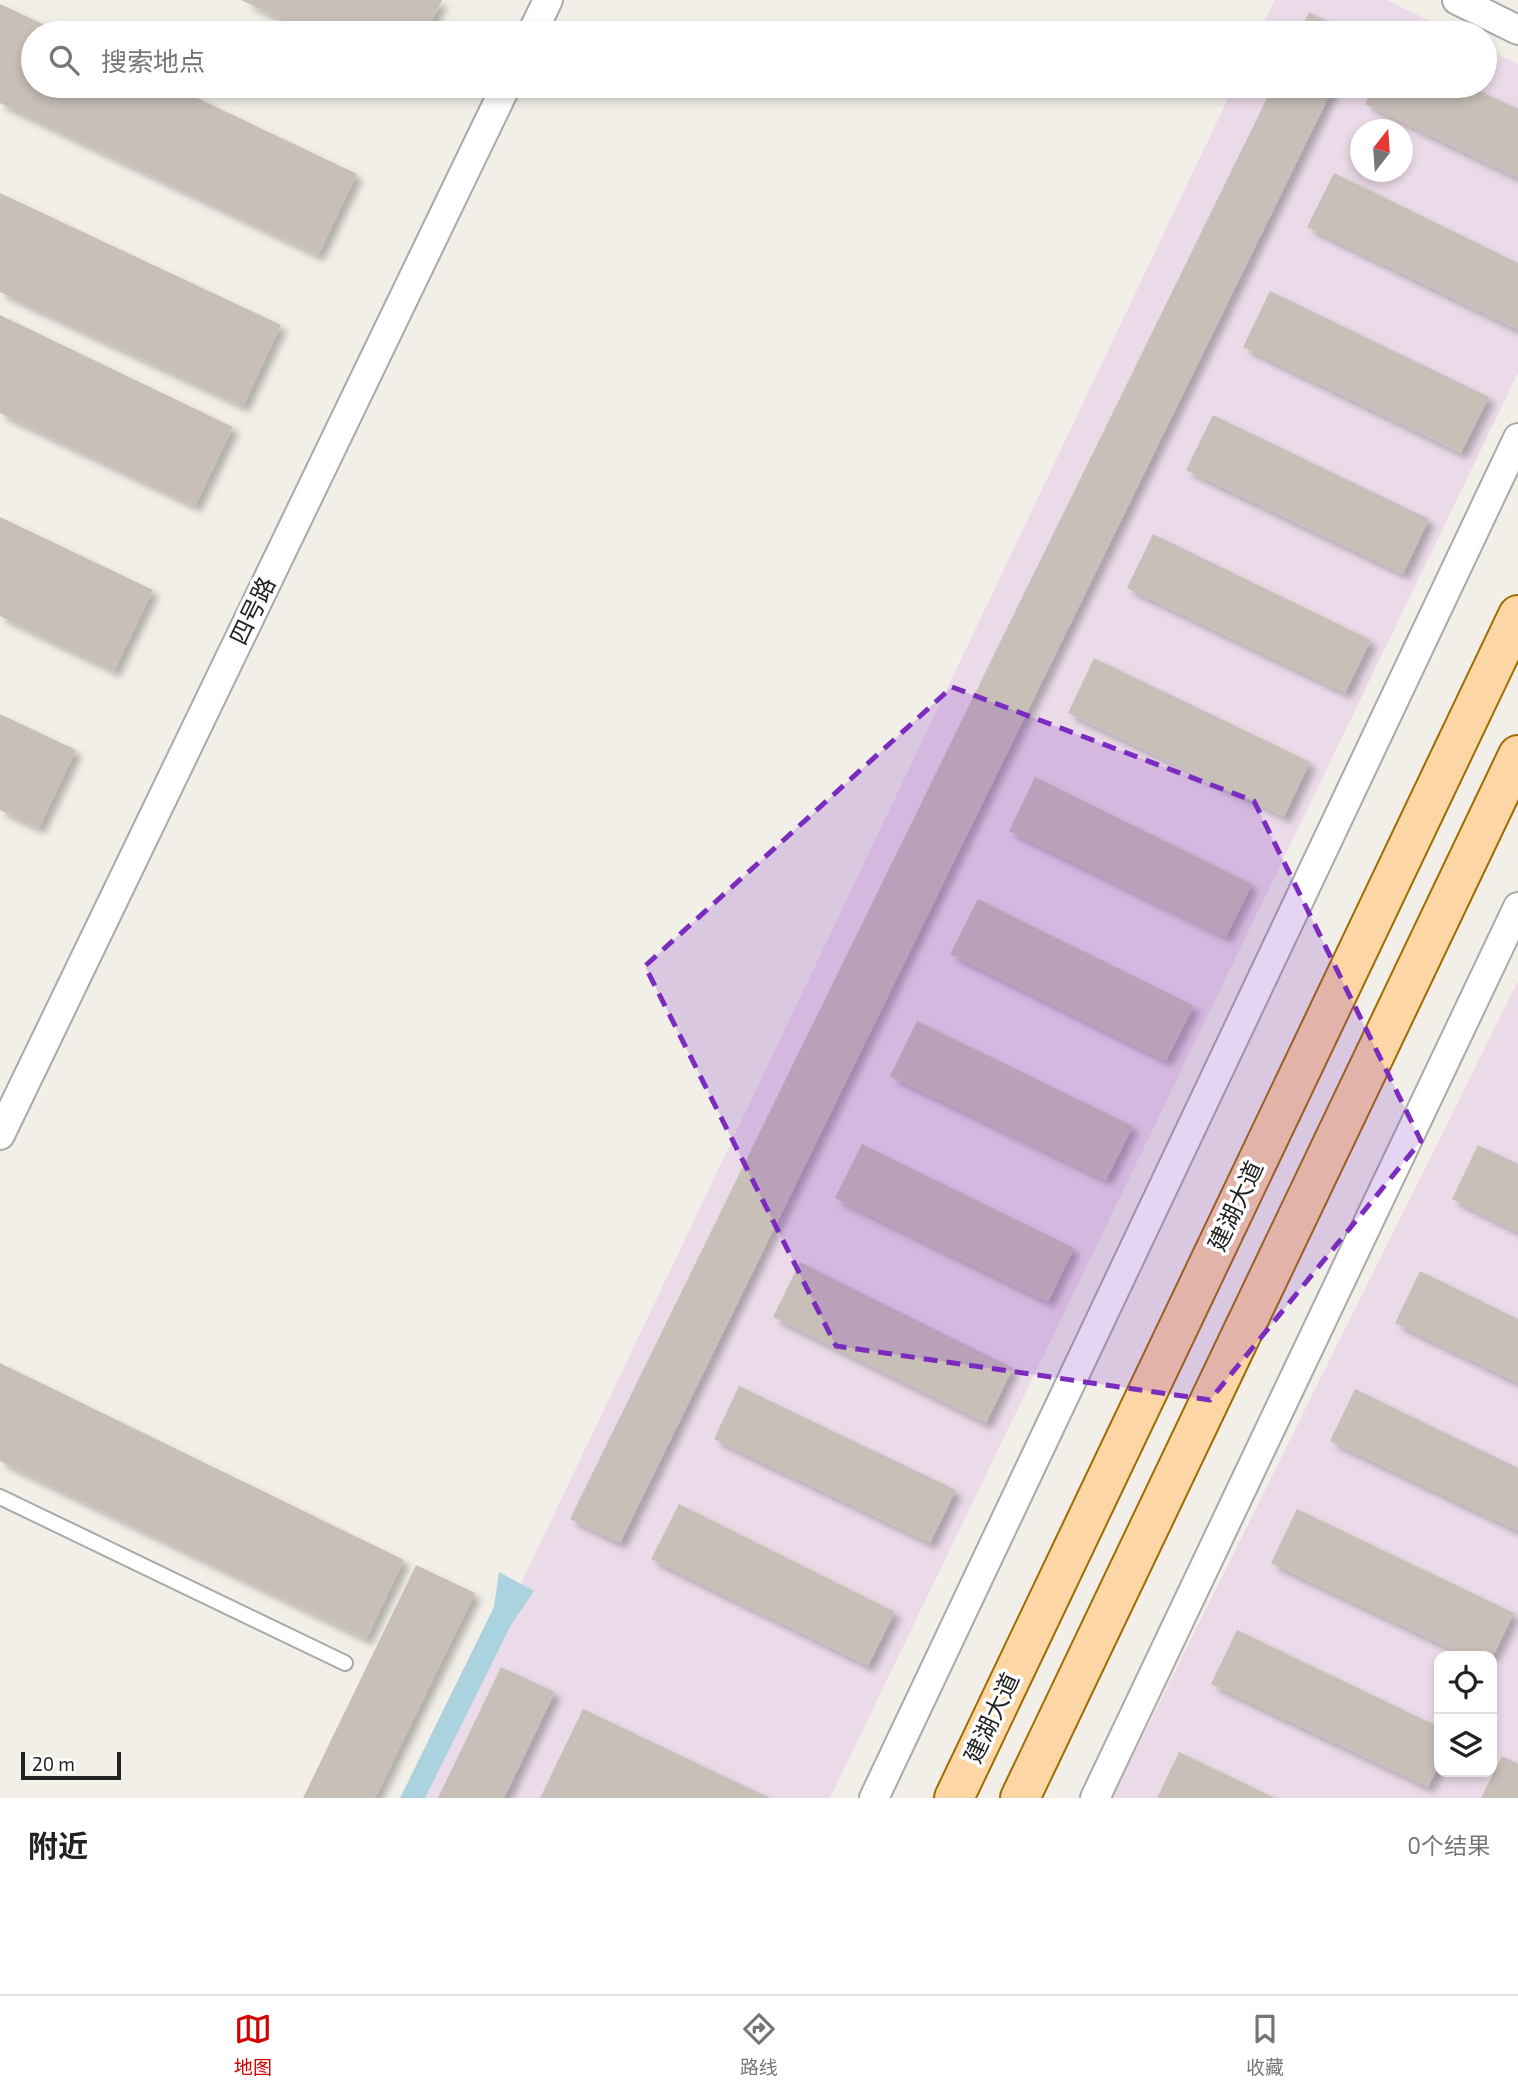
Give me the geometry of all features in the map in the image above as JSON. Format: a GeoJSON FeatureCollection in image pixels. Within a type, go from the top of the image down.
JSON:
{"type":"FeatureCollection","features":[{"type":"Feature","properties":{"kind":"main road","name":"建湖大道"},"geometry":{"type":"LineString","coordinates":[[954,1798],[1518,615]]}},
{"type":"Feature","properties":{"kind":"main road"},"geometry":{"type":"LineString","coordinates":[[1020,1798],[1518,755]]}},
{"type":"Feature","properties":{"kind":"street"},"geometry":{"type":"LineString","coordinates":[[538,21],[548,0]]}},
{"type":"Feature","properties":{"kind":"street"},"geometry":{"type":"LineString","coordinates":[[1457,0],[1518,30]]}},
{"type":"Feature","properties":{"kind":"street","name":"四号路"},"geometry":{"type":"LineString","coordinates":[[0,1135],[500,98]]}},
{"type":"Feature","properties":{"kind":"street"},"geometry":{"type":"LineString","coordinates":[[874,1798],[1518,438]]}},
{"type":"Feature","properties":{"kind":"street"},"geometry":{"type":"LineString","coordinates":[[1095,1798],[1518,907]]}},
{"type":"Feature","properties":{"kind":"lane"},"geometry":{"type":"LineString","coordinates":[[0,1497],[345,1663]]}},
{"type":"Feature","properties":{"kind":"highlighted area"},"geometry":{"type":"Polygon","coordinates":[[[952,687],[1254,801],[1421,1141],[1210,1400],[836,1346],[645,966],[952,687]]]}},
{"type":"Feature","properties":{"kind":"shaded area"},"geometry":{"type":"Polygon","coordinates":[[[1275,0],[1387,0],[1430,21],[1265,21],[1275,0]]]}},
{"type":"Feature","properties":{"kind":"shaded area"},"geometry":{"type":"Polygon","coordinates":[[[1497,54],[1518,64],[1518,373],[830,1798],[419,1798],[1228,98],[1497,98],[1497,54]]]}},
{"type":"Feature","properties":{"kind":"shaded area"},"geometry":{"type":"Polygon","coordinates":[[[1518,981],[1518,1798],[1112,1798],[1518,981]]]}},
{"type":"Feature","properties":{"kind":"water"},"geometry":{"type":"Polygon","coordinates":[[[499,1572],[534,1591],[511,1625],[425,1798],[400,1798],[494,1607],[499,1572]]]}},
{"type":"Feature","properties":{"kind":"building"},"geometry":{"type":"Polygon","coordinates":[[[241,0],[442,0],[432,21],[286,21],[241,0]]]}},
{"type":"Feature","properties":{"kind":"building"},"geometry":{"type":"Polygon","coordinates":[[[0,4],[36,21],[21,21],[21,98],[197,98],[357,174],[318,255],[0,103],[0,4]]]}},
{"type":"Feature","properties":{"kind":"building"},"geometry":{"type":"Polygon","coordinates":[[[1309,12],[1327,21],[1305,21],[1309,12]]]}},
{"type":"Feature","properties":{"kind":"building"},"geometry":{"type":"Polygon","coordinates":[[[1267,98],[1328,98],[620,1543],[570,1519],[1267,98]]]}},
{"type":"Feature","properties":{"kind":"building"},"geometry":{"type":"Polygon","coordinates":[[[1368,98],[1495,98],[1518,109],[1518,178],[1413,127],[1413,119],[1396,119],[1365,104],[1368,98]]]}},
{"type":"Feature","properties":{"kind":"building"},"geometry":{"type":"Polygon","coordinates":[[[1334,173],[1518,263],[1518,330],[1307,227],[1334,173]]]}},
{"type":"Feature","properties":{"kind":"building"},"geometry":{"type":"Polygon","coordinates":[[[0,193],[281,325],[243,406],[0,292],[0,193]]]}},
{"type":"Feature","properties":{"kind":"building"},"geometry":{"type":"Polygon","coordinates":[[[1270,291],[1489,397],[1461,453],[1243,347],[1270,291]]]}},
{"type":"Feature","properties":{"kind":"building"},"geometry":{"type":"Polygon","coordinates":[[[0,315],[233,427],[195,506],[0,413],[0,315]]]}},
{"type":"Feature","properties":{"kind":"building"},"geometry":{"type":"Polygon","coordinates":[[[1213,415],[1429,519],[1403,574],[1186,470],[1213,415]]]}},
{"type":"Feature","properties":{"kind":"building"},"geometry":{"type":"Polygon","coordinates":[[[0,517],[153,590],[114,671],[0,616],[0,517]]]}},
{"type":"Feature","properties":{"kind":"building"},"geometry":{"type":"Polygon","coordinates":[[[1153,534],[1371,640],[1345,693],[1127,588],[1153,534]]]}},
{"type":"Feature","properties":{"kind":"building"},"geometry":{"type":"Polygon","coordinates":[[[1094,658],[1310,762],[1284,817],[1068,713],[1094,658]]]}},
{"type":"Feature","properties":{"kind":"building"},"geometry":{"type":"Polygon","coordinates":[[[0,714],[76,750],[39,828],[0,810],[0,714]]]}},
{"type":"Feature","properties":{"kind":"building"},"geometry":{"type":"Polygon","coordinates":[[[1035,777],[1252,884],[1226,937],[1009,831],[1035,777]]]}},
{"type":"Feature","properties":{"kind":"building"},"geometry":{"type":"Polygon","coordinates":[[[978,899],[1194,1006],[1166,1061],[950,954],[978,899]]]}},
{"type":"Feature","properties":{"kind":"building"},"geometry":{"type":"Polygon","coordinates":[[[917,1021],[1133,1126],[1106,1180],[890,1076],[917,1021]]]}},
{"type":"Feature","properties":{"kind":"building"},"geometry":{"type":"Polygon","coordinates":[[[862,1144],[1074,1248],[1048,1302],[835,1198],[862,1144]]]}},
{"type":"Feature","properties":{"kind":"building"},"geometry":{"type":"Polygon","coordinates":[[[1478,1145],[1518,1164],[1518,1232],[1452,1199],[1478,1145]]]}},
{"type":"Feature","properties":{"kind":"building"},"geometry":{"type":"Polygon","coordinates":[[[800,1262],[1013,1368],[986,1423],[773,1317],[800,1262]]]}},
{"type":"Feature","properties":{"kind":"building"},"geometry":{"type":"Polygon","coordinates":[[[1420,1271],[1518,1319],[1518,1383],[1395,1323],[1420,1271]]]}},
{"type":"Feature","properties":{"kind":"building"},"geometry":{"type":"Polygon","coordinates":[[[0,1363],[404,1560],[366,1639],[0,1461],[0,1363]]]}},
{"type":"Feature","properties":{"kind":"building"},"geometry":{"type":"Polygon","coordinates":[[[739,1386],[956,1490],[930,1543],[714,1439],[739,1386]]]}},
{"type":"Feature","properties":{"kind":"building"},"geometry":{"type":"Polygon","coordinates":[[[1355,1389],[1518,1468],[1518,1531],[1330,1441],[1355,1389]]]}},
{"type":"Feature","properties":{"kind":"building"},"geometry":{"type":"Polygon","coordinates":[[[679,1504],[895,1612],[868,1666],[651,1559],[679,1504]]]}},
{"type":"Feature","properties":{"kind":"building"},"geometry":{"type":"Polygon","coordinates":[[[1297,1509],[1514,1613],[1495,1651],[1456,1651],[1271,1563],[1297,1509]]]}},
{"type":"Feature","properties":{"kind":"building"},"geometry":{"type":"Polygon","coordinates":[[[416,1565],[475,1593],[375,1798],[303,1798],[416,1565]]]}},
{"type":"Feature","properties":{"kind":"building"},"geometry":{"type":"Polygon","coordinates":[[[1237,1630],[1434,1725],[1434,1775],[1428,1787],[1211,1684],[1237,1630]]]}},
{"type":"Feature","properties":{"kind":"building"},"geometry":{"type":"Polygon","coordinates":[[[501,1667],[555,1692],[504,1798],[438,1798],[501,1667]]]}},
{"type":"Feature","properties":{"kind":"building"},"geometry":{"type":"Polygon","coordinates":[[[583,1709],[770,1798],[540,1798],[583,1709]]]}},
{"type":"Feature","properties":{"kind":"building"},"geometry":{"type":"Polygon","coordinates":[[[1179,1752],[1275,1798],[1157,1798],[1179,1752]]]}},
{"type":"Feature","properties":{"kind":"building"},"geometry":{"type":"Polygon","coordinates":[[[1502,1756],[1518,1764],[1518,1798],[1481,1798],[1492,1777],[1497,1777],[1497,1766],[1502,1756]]]}}]}
